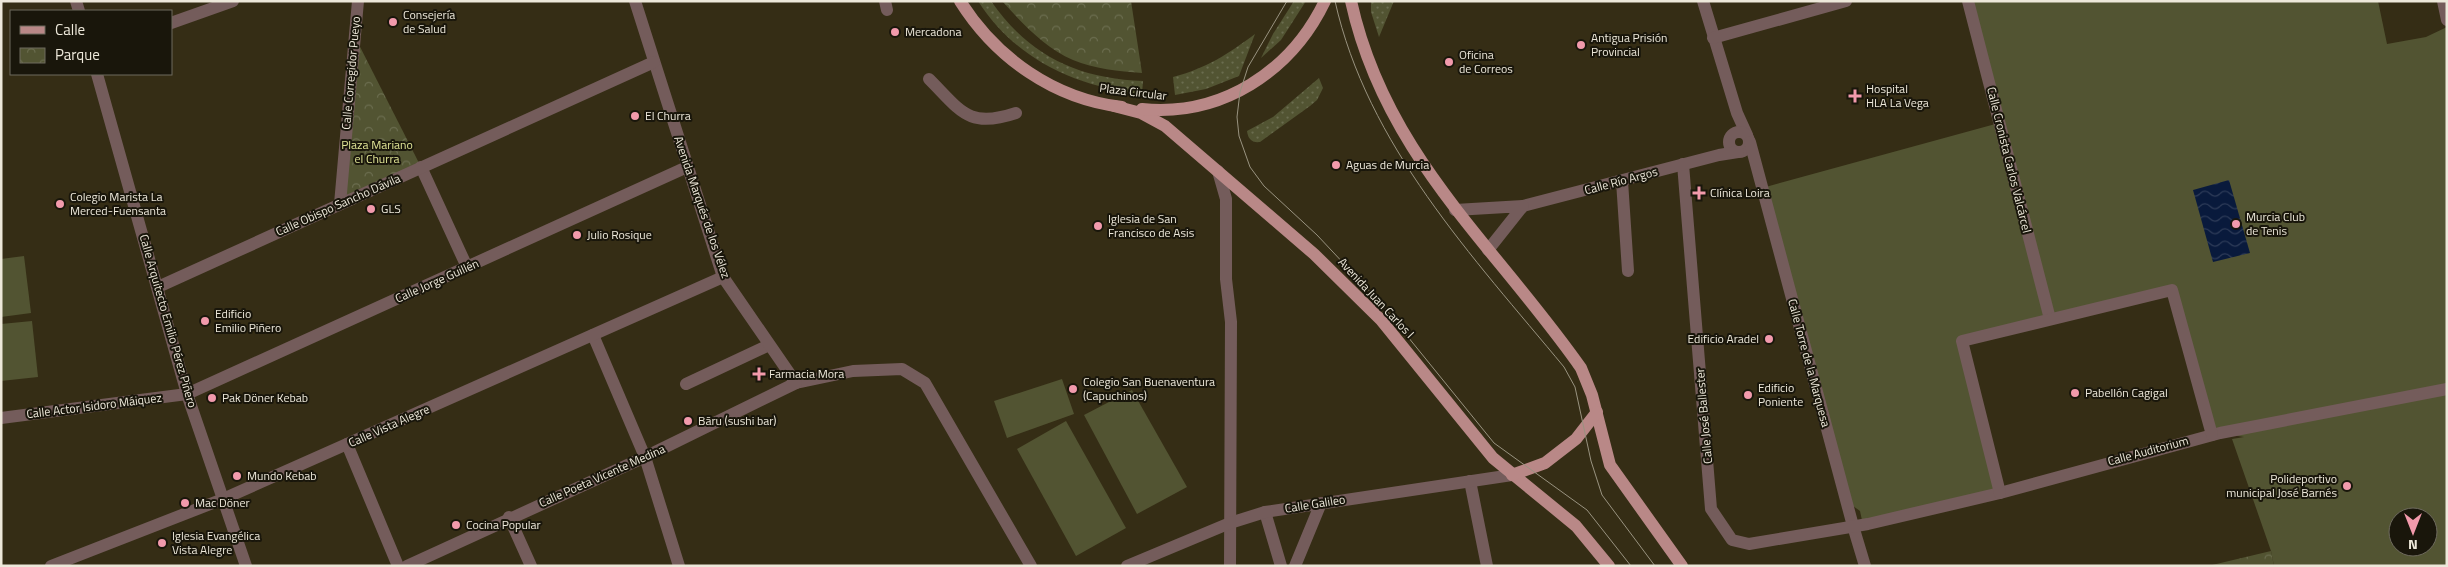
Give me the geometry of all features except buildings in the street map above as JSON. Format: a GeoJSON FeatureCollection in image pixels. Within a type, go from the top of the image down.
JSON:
{"type":"FeatureCollection","features":[{"type":"Feature","properties":{"kind":"main road","name":"Plaza Circular"},"geometry":{"type":"LineString","coordinates":[[960,1],[984,34],[1015,63],[1059,89],[1114,106],[1155,111],[1190,108],[1211,103],[1246,89],[1274,69],[1295,48],[1309,31],[1325,1]]}},
{"type":"Feature","properties":{"kind":"main road"},"geometry":{"type":"LineString","coordinates":[[1351,1],[1368,58],[1394,117],[1432,180],[1580,368],[1587,381],[1598,412],[1605,452],[1615,476],[1682,566]]}},
{"type":"Feature","properties":{"kind":"main road","name":"Avenida Juan Carlos I"},"geometry":{"type":"LineString","coordinates":[[1114,106],[1141,114],[1159,122],[1314,254],[1381,320],[1493,458],[1576,526],[1609,566]]}},
{"type":"Feature","properties":{"kind":"main road"},"geometry":{"type":"LineString","coordinates":[[1512,475],[1549,460],[1576,439],[1598,412]]}},
{"type":"Feature","properties":{"kind":"street"},"geometry":{"type":"LineString","coordinates":[[172,23],[233,1]]}},
{"type":"Feature","properties":{"kind":"street","name":"Calle Corregidor Pueyo"},"geometry":{"type":"LineString","coordinates":[[340,204],[358,1]]}},
{"type":"Feature","properties":{"kind":"street","name":"Avenida Marqués de los Vélez"},"geometry":{"type":"LineString","coordinates":[[635,1],[723,278],[796,383]]}},
{"type":"Feature","properties":{"kind":"street"},"geometry":{"type":"LineString","coordinates":[[1703,1],[1713,38],[1727,73],[1738,112],[1744,145]]}},
{"type":"Feature","properties":{"kind":"street","name":"Calle Cronista Carlos Valcárcel"},"geometry":{"type":"LineString","coordinates":[[1968,1],[2050,319]]}},
{"type":"Feature","properties":{"kind":"street"},"geometry":{"type":"LineString","coordinates":[[2443,1],[2447,20]]}},
{"type":"Feature","properties":{"kind":"street"},"geometry":{"type":"LineString","coordinates":[[1713,38],[1844,2]]}},
{"type":"Feature","properties":{"kind":"street","name":"Calle Obispo Sancho Dávila"},"geometry":{"type":"LineString","coordinates":[[158,287],[654,62]]}},
{"type":"Feature","properties":{"kind":"street","name":"Calle Arquitecto Emilio Pérez Piñero"},"geometry":{"type":"LineString","coordinates":[[97,75],[187,394],[246,566]]}},
{"type":"Feature","properties":{"kind":"street"},"geometry":{"type":"LineString","coordinates":[[929,79],[960,110],[971,117],[985,120],[1016,113]]}},
{"type":"Feature","properties":{"kind":"street"},"geometry":{"type":"LineString","coordinates":[[1738,112],[1731,138],[1731,148],[1744,145]]}},
{"type":"Feature","properties":{"kind":"street"},"geometry":{"type":"LineString","coordinates":[[1719,155],[1731,138],[1740,131],[1744,145]]}},
{"type":"Feature","properties":{"kind":"street","name":"Calle Río Argos"},"geometry":{"type":"LineString","coordinates":[[1455,210],[1524,206],[1719,155],[1744,145]]}},
{"type":"Feature","properties":{"kind":"street","name":"Calle Torre de la Marquesa"},"geometry":{"type":"LineString","coordinates":[[1744,145],[1754,159],[1865,566]]}},
{"type":"Feature","properties":{"kind":"street","name":"Calle José Ballester"},"geometry":{"type":"LineString","coordinates":[[1683,164],[1711,509],[1732,540],[1749,544],[1853,526]]}},
{"type":"Feature","properties":{"kind":"street"},"geometry":{"type":"LineString","coordinates":[[421,167],[467,267]]}},
{"type":"Feature","properties":{"kind":"street","name":"Calle Jorge Guillén"},"geometry":{"type":"LineString","coordinates":[[187,394],[687,167]]}},
{"type":"Feature","properties":{"kind":"street"},"geometry":{"type":"LineString","coordinates":[[1218,171],[1226,199],[1226,279],[1231,322],[1230,566]]}},
{"type":"Feature","properties":{"kind":"street"},"geometry":{"type":"LineString","coordinates":[[1622,180],[1628,271]]}},
{"type":"Feature","properties":{"kind":"street"},"geometry":{"type":"LineString","coordinates":[[1488,250],[1524,206]]}},
{"type":"Feature","properties":{"kind":"street","name":"Calle Vista Alegre"},"geometry":{"type":"LineString","coordinates":[[51,566],[223,499],[723,278]]}},
{"type":"Feature","properties":{"kind":"street"},"geometry":{"type":"LineString","coordinates":[[2000,493],[1962,341],[2172,290],[2212,434]]}},
{"type":"Feature","properties":{"kind":"street"},"geometry":{"type":"LineString","coordinates":[[593,335],[645,457],[679,566]]}},
{"type":"Feature","properties":{"kind":"street"},"geometry":{"type":"LineString","coordinates":[[686,384],[769,345]]}},
{"type":"Feature","properties":{"kind":"street"},"geometry":{"type":"LineString","coordinates":[[796,383],[853,371],[902,369],[925,383],[1032,566]]}},
{"type":"Feature","properties":{"kind":"street","name":"Calle Poeta Vicente Medina"},"geometry":{"type":"LineString","coordinates":[[407,566],[509,517],[645,457],[796,383]]}},
{"type":"Feature","properties":{"kind":"street","name":"Calle Auditorium"},"geometry":{"type":"LineString","coordinates":[[1853,526],[2000,493],[2212,434],[2447,389]]}},
{"type":"Feature","properties":{"kind":"street","name":"Calle Actor Isidoro Máiquez"},"geometry":{"type":"LineString","coordinates":[[1,418],[187,394]]}},
{"type":"Feature","properties":{"kind":"street"},"geometry":{"type":"LineString","coordinates":[[347,444],[398,566]]}},
{"type":"Feature","properties":{"kind":"street","name":"Calle Galileo"},"geometry":{"type":"LineString","coordinates":[[1127,566],[1230,523],[1265,512],[1512,475]]}},
{"type":"Feature","properties":{"kind":"street"},"geometry":{"type":"LineString","coordinates":[[1470,481],[1486,566]]}},
{"type":"Feature","properties":{"kind":"street"},"geometry":{"type":"LineString","coordinates":[[1295,566],[1321,503]]}},
{"type":"Feature","properties":{"kind":"street"},"geometry":{"type":"LineString","coordinates":[[1265,512],[1281,566]]}},
{"type":"Feature","properties":{"kind":"street"},"geometry":{"type":"LineString","coordinates":[[509,517],[531,566]]}},
{"type":"Feature","properties":{"kind":"street"},"geometry":{"type":"LineString","coordinates":[[84,553],[88,566]]}},
{"type":"Feature","properties":{"kind":"green space"},"geometry":{"type":"Polygon","coordinates":[[[978,1],[991,1],[1005,20],[1021,36],[1038,50],[1056,61],[1097,75],[1143,81],[1142,94],[1094,85],[1049,67],[1010,39],[978,1]]]}},
{"type":"Feature","properties":{"kind":"green space"},"geometry":{"type":"Polygon","coordinates":[[[1002,1],[1131,1],[1142,73],[1098,68],[1063,55],[1044,42],[1002,1]]]}},
{"type":"Feature","properties":{"kind":"green space"},"geometry":{"type":"Polygon","coordinates":[[[1294,1],[1306,1],[1281,40],[1261,58],[1273,34],[1294,1]]]}},
{"type":"Feature","properties":{"kind":"green space"},"geometry":{"type":"Polygon","coordinates":[[[1371,1],[1394,1],[1379,37],[1371,12],[1371,1]]]}},
{"type":"Feature","properties":{"kind":"green space","name":"Murcia Club de Tenis"},"geometry":{"type":"Polygon","coordinates":[[[1968,1],[2378,1],[2387,44],[2426,37],[2447,27],[2447,566],[2274,566],[2271,551],[2232,439],[2244,437],[2220,433],[2213,434],[2172,290],[1962,341],[2000,493],[1863,525],[1860,511],[1846,501],[1762,188],[1999,123],[1968,1]]]}},
{"type":"Feature","properties":{"kind":"green space"},"geometry":{"type":"Polygon","coordinates":[[[1255,34],[1239,76],[1206,89],[1175,95],[1173,77],[1217,60],[1255,34]]]}},
{"type":"Feature","properties":{"kind":"green space","name":"Plaza Mariano el Churra"},"geometry":{"type":"Polygon","coordinates":[[[354,35],[421,167],[340,204],[354,35]]]}},
{"type":"Feature","properties":{"kind":"green space"},"geometry":{"type":"Polygon","coordinates":[[[1319,78],[1323,88],[1317,100],[1260,142],[1251,140],[1247,131],[1273,117],[1319,78]]]}},
{"type":"Feature","properties":{"kind":"green space"},"geometry":{"type":"Polygon","coordinates":[[[24,256],[31,313],[1,317],[1,259],[24,256]]]}},
{"type":"Feature","properties":{"kind":"green space"},"geometry":{"type":"Polygon","coordinates":[[[32,321],[38,377],[1,381],[1,324],[32,321]]]}},
{"type":"Feature","properties":{"kind":"green space"},"geometry":{"type":"Polygon","coordinates":[[[1062,379],[1074,414],[1007,438],[994,401],[1062,379]]]}},
{"type":"Feature","properties":{"kind":"green space"},"geometry":{"type":"Polygon","coordinates":[[[1132,390],[1187,487],[1137,514],[1084,415],[1132,390]]]}},
{"type":"Feature","properties":{"kind":"green space"},"geometry":{"type":"Polygon","coordinates":[[[1066,421],[1126,528],[1076,556],[1017,449],[1066,421]]]}},
{"type":"Feature","properties":{"kind":"green space"},"geometry":{"type":"Polygon","coordinates":[[[2271,551],[2274,566],[2208,566],[2271,551]]]}},
{"type":"Feature","properties":{"kind":"water"},"geometry":{"type":"Polygon","coordinates":[[[2229,180],[2250,253],[2213,262],[2193,190],[2229,180]]]}},
{"type":"Feature","properties":{"kind":"tram line"},"geometry":{"type":"LineString","coordinates":[[1287,1],[1248,67],[1240,92],[1237,117],[1239,136],[1250,167],[1264,186],[1317,235],[1378,300],[1494,443],[1587,510],[1631,566]]}},
{"type":"Feature","properties":{"kind":"tram line"},"geometry":{"type":"LineString","coordinates":[[1335,1],[1350,54],[1371,103],[1398,151],[1427,197],[1460,241],[1564,367],[1575,387],[1591,461],[1602,495],[1655,566]]}},
{"type":"Feature","properties":{"kind":"place","name":"Consejería de Salud"},"geometry":{"type":"Point","coordinates":[393,22]}},
{"type":"Feature","properties":{"kind":"place","name":"Mercadona"},"geometry":{"type":"Point","coordinates":[895,32]}},
{"type":"Feature","properties":{"kind":"place","name":"Antigua Prisión Provincial"},"geometry":{"type":"Point","coordinates":[1581,45]}},
{"type":"Feature","properties":{"kind":"place","name":"Oficina de Correos"},"geometry":{"type":"Point","coordinates":[1449,62]}},
{"type":"Feature","properties":{"kind":"place","name":"Hospital HLA La Vega"},"geometry":{"type":"Point","coordinates":[1855,96]}},
{"type":"Feature","properties":{"kind":"place","name":"El Churra"},"geometry":{"type":"Point","coordinates":[635,116]}},
{"type":"Feature","properties":{"kind":"place","name":"Aguas de Murcia"},"geometry":{"type":"Point","coordinates":[1336,165]}},
{"type":"Feature","properties":{"kind":"place","name":"Clínica Loira"},"geometry":{"type":"Point","coordinates":[1699,193]}},
{"type":"Feature","properties":{"kind":"place","name":"Colegio Marista La Merced-Fuensanta"},"geometry":{"type":"Point","coordinates":[60,204]}},
{"type":"Feature","properties":{"kind":"place","name":"GLS"},"geometry":{"type":"Point","coordinates":[371,209]}},
{"type":"Feature","properties":{"kind":"place","name":"Murcia Club de Tenis"},"geometry":{"type":"Point","coordinates":[2236,224]}},
{"type":"Feature","properties":{"kind":"place","name":"Iglesia de San Francisco de Asis"},"geometry":{"type":"Point","coordinates":[1098,226]}},
{"type":"Feature","properties":{"kind":"place","name":"Julio Rosique"},"geometry":{"type":"Point","coordinates":[577,235]}},
{"type":"Feature","properties":{"kind":"place","name":"Edificio Emilio Piñero"},"geometry":{"type":"Point","coordinates":[205,321]}},
{"type":"Feature","properties":{"kind":"place","name":"Edificio Aradel"},"geometry":{"type":"Point","coordinates":[1769,339]}},
{"type":"Feature","properties":{"kind":"place","name":"Farmacia Mora"},"geometry":{"type":"Point","coordinates":[759,374]}},
{"type":"Feature","properties":{"kind":"place","name":"Colegio San Buenaventura (Capuchinos)"},"geometry":{"type":"Point","coordinates":[1073,389]}},
{"type":"Feature","properties":{"kind":"place","name":"Pabellón Cagigal"},"geometry":{"type":"Point","coordinates":[2075,393]}},
{"type":"Feature","properties":{"kind":"place","name":"Edificio Poniente"},"geometry":{"type":"Point","coordinates":[1748,395]}},
{"type":"Feature","properties":{"kind":"place","name":"Pak Döner Kebab"},"geometry":{"type":"Point","coordinates":[212,398]}},
{"type":"Feature","properties":{"kind":"place","name":"Bāru (sushi bar)"},"geometry":{"type":"Point","coordinates":[688,421]}},
{"type":"Feature","properties":{"kind":"place","name":"Mundo Kebab"},"geometry":{"type":"Point","coordinates":[237,476]}},
{"type":"Feature","properties":{"kind":"place","name":"Polideportivo municipal José Barnés"},"geometry":{"type":"Point","coordinates":[2347,486]}},
{"type":"Feature","properties":{"kind":"place","name":"Mac Döner"},"geometry":{"type":"Point","coordinates":[185,503]}},
{"type":"Feature","properties":{"kind":"place","name":"Cocina Popular"},"geometry":{"type":"Point","coordinates":[456,525]}},
{"type":"Feature","properties":{"kind":"place","name":"Iglesia Evangélica Vista Alegre"},"geometry":{"type":"Point","coordinates":[162,543]}}]}
